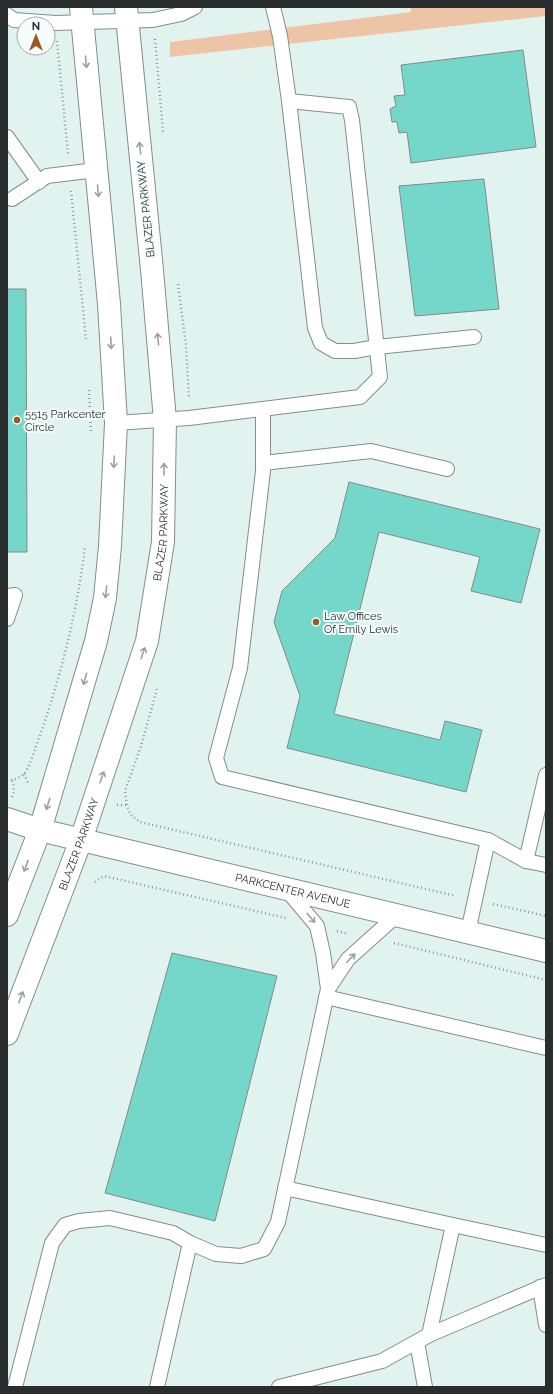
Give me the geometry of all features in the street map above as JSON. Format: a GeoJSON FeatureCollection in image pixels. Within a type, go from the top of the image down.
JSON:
{"type":"FeatureCollection","features":[{"type":"Feature","properties":{"kind":"street","name":"BLAZER PARKWAY"},"geometry":{"type":"LineString","coordinates":[[7,1034],[81,840],[147,642],[163,542],[165,420],[152,270],[126,14]]}},
{"type":"Feature","properties":{"kind":"street"},"geometry":{"type":"LineString","coordinates":[[7,915],[40,830],[96,642],[105,598],[110,546],[116,423],[109,304],[82,15]]}},
{"type":"Feature","properties":{"kind":"street","name":"PARKCENTER AVENUE"},"geometry":{"type":"LineString","coordinates":[[7,819],[40,830],[546,951]]}},
{"type":"Feature","properties":{"kind":"lane"},"geometry":{"type":"LineString","coordinates":[[56,23],[82,15],[126,14],[153,20],[181,14],[195,7]]}},
{"type":"Feature","properties":{"kind":"lane"},"geometry":{"type":"LineString","coordinates":[[273,7],[280,36],[289,101],[315,328],[321,343],[335,351],[354,351],[474,337]]}},
{"type":"Feature","properties":{"kind":"lane"},"geometry":{"type":"LineString","coordinates":[[7,15],[16,20]]}},
{"type":"Feature","properties":{"kind":"lane"},"geometry":{"type":"LineString","coordinates":[[116,423],[165,420],[360,397],[380,377],[352,120],[348,107],[289,101]]}},
{"type":"Feature","properties":{"kind":"lane"},"geometry":{"type":"LineString","coordinates":[[7,137],[39,182]]}},
{"type":"Feature","properties":{"kind":"lane"},"geometry":{"type":"LineString","coordinates":[[12,199],[47,176],[96,170]]}},
{"type":"Feature","properties":{"kind":"lane"},"geometry":{"type":"LineString","coordinates":[[263,409],[263,463],[240,668],[216,758],[222,777],[488,840],[526,861],[546,865]]}},
{"type":"Feature","properties":{"kind":"lane"},"geometry":{"type":"LineString","coordinates":[[263,463],[371,451],[446,469]]}},
{"type":"Feature","properties":{"kind":"lane"},"geometry":{"type":"LineString","coordinates":[[7,596],[15,595],[7,619]]}},
{"type":"Feature","properties":{"kind":"lane"},"geometry":{"type":"LineString","coordinates":[[526,861],[546,775]]}},
{"type":"Feature","properties":{"kind":"lane"},"geometry":{"type":"LineString","coordinates":[[468,932],[488,840]]}},
{"type":"Feature","properties":{"kind":"lane"},"geometry":{"type":"LineString","coordinates":[[14,1387],[52,1243],[65,1225],[79,1221],[110,1218],[173,1233],[190,1243],[216,1254],[241,1256],[264,1249],[278,1222],[327,993],[323,953],[317,926],[285,889]]}},
{"type":"Feature","properties":{"kind":"lane"},"geometry":{"type":"LineString","coordinates":[[327,993],[348,959],[397,915]]}},
{"type":"Feature","properties":{"kind":"lane"},"geometry":{"type":"LineString","coordinates":[[327,993],[546,1048]]}},
{"type":"Feature","properties":{"kind":"lane"},"geometry":{"type":"LineString","coordinates":[[285,1188],[546,1245]]}},
{"type":"Feature","properties":{"kind":"lane"},"geometry":{"type":"LineString","coordinates":[[425,1387],[423,1339],[453,1225]]}},
{"type":"Feature","properties":{"kind":"lane"},"geometry":{"type":"LineString","coordinates":[[157,1387],[190,1243]]}},
{"type":"Feature","properties":{"kind":"lane"},"geometry":{"type":"LineString","coordinates":[[279,1387],[382,1361],[423,1339],[543,1286],[546,1325]]}},
{"type":"Feature","properties":{"kind":"path"},"geometry":{"type":"LineString","coordinates":[[56,33],[86,340]]}},
{"type":"Feature","properties":{"kind":"path"},"geometry":{"type":"LineString","coordinates":[[89,387],[91,434]]}},
{"type":"Feature","properties":{"kind":"path"},"geometry":{"type":"LineString","coordinates":[[7,781],[13,780],[24,774],[33,756],[47,716],[61,669],[71,627],[81,581],[85,543]]}},
{"type":"Feature","properties":{"kind":"path"},"geometry":{"type":"LineString","coordinates":[[127,805],[130,814],[140,822],[546,916]]}},
{"type":"Feature","properties":{"kind":"shaded area"},"geometry":{"type":"Polygon","coordinates":[[[7,7],[411,7],[412,12],[170,42],[170,57],[546,16],[546,1387],[7,1387],[7,7]]]}},
{"type":"Feature","properties":{"kind":"shaded area"},"geometry":{"type":"Polygon","coordinates":[[[411,7],[546,7],[546,16],[170,57],[170,42],[411,12],[411,7]]]}},
{"type":"Feature","properties":{"kind":"building"},"geometry":{"type":"Polygon","coordinates":[[[523,50],[536,147],[411,163],[407,132],[399,133],[397,122],[392,122],[390,109],[396,106],[394,96],[405,95],[401,65],[523,50]]]}},
{"type":"Feature","properties":{"kind":"building"},"geometry":{"type":"Polygon","coordinates":[[[484,179],[499,309],[415,316],[399,186],[484,179]]]}},
{"type":"Feature","properties":{"kind":"building","name":"5515 Parkcenter Circle"},"geometry":{"type":"Polygon","coordinates":[[[7,289],[26,289],[27,552],[7,552],[7,289]]]}},
{"type":"Feature","properties":{"kind":"building"},"geometry":{"type":"Polygon","coordinates":[[[349,482],[540,529],[521,603],[471,591],[480,557],[379,532],[334,714],[440,740],[445,721],[482,730],[466,792],[287,748],[300,696],[274,622],[282,591],[335,538],[349,482]]]}},
{"type":"Feature","properties":{"kind":"building"},"geometry":{"type":"Polygon","coordinates":[[[172,953],[277,976],[215,1221],[105,1193],[172,953]]]}},
{"type":"Feature","properties":{"kind":"place","name":"5515 Parkcenter Circle"},"geometry":{"type":"Point","coordinates":[17,420]}},
{"type":"Feature","properties":{"kind":"place","name":"Law Offices Of Emily Lewis"},"geometry":{"type":"Point","coordinates":[316,622]}}]}
